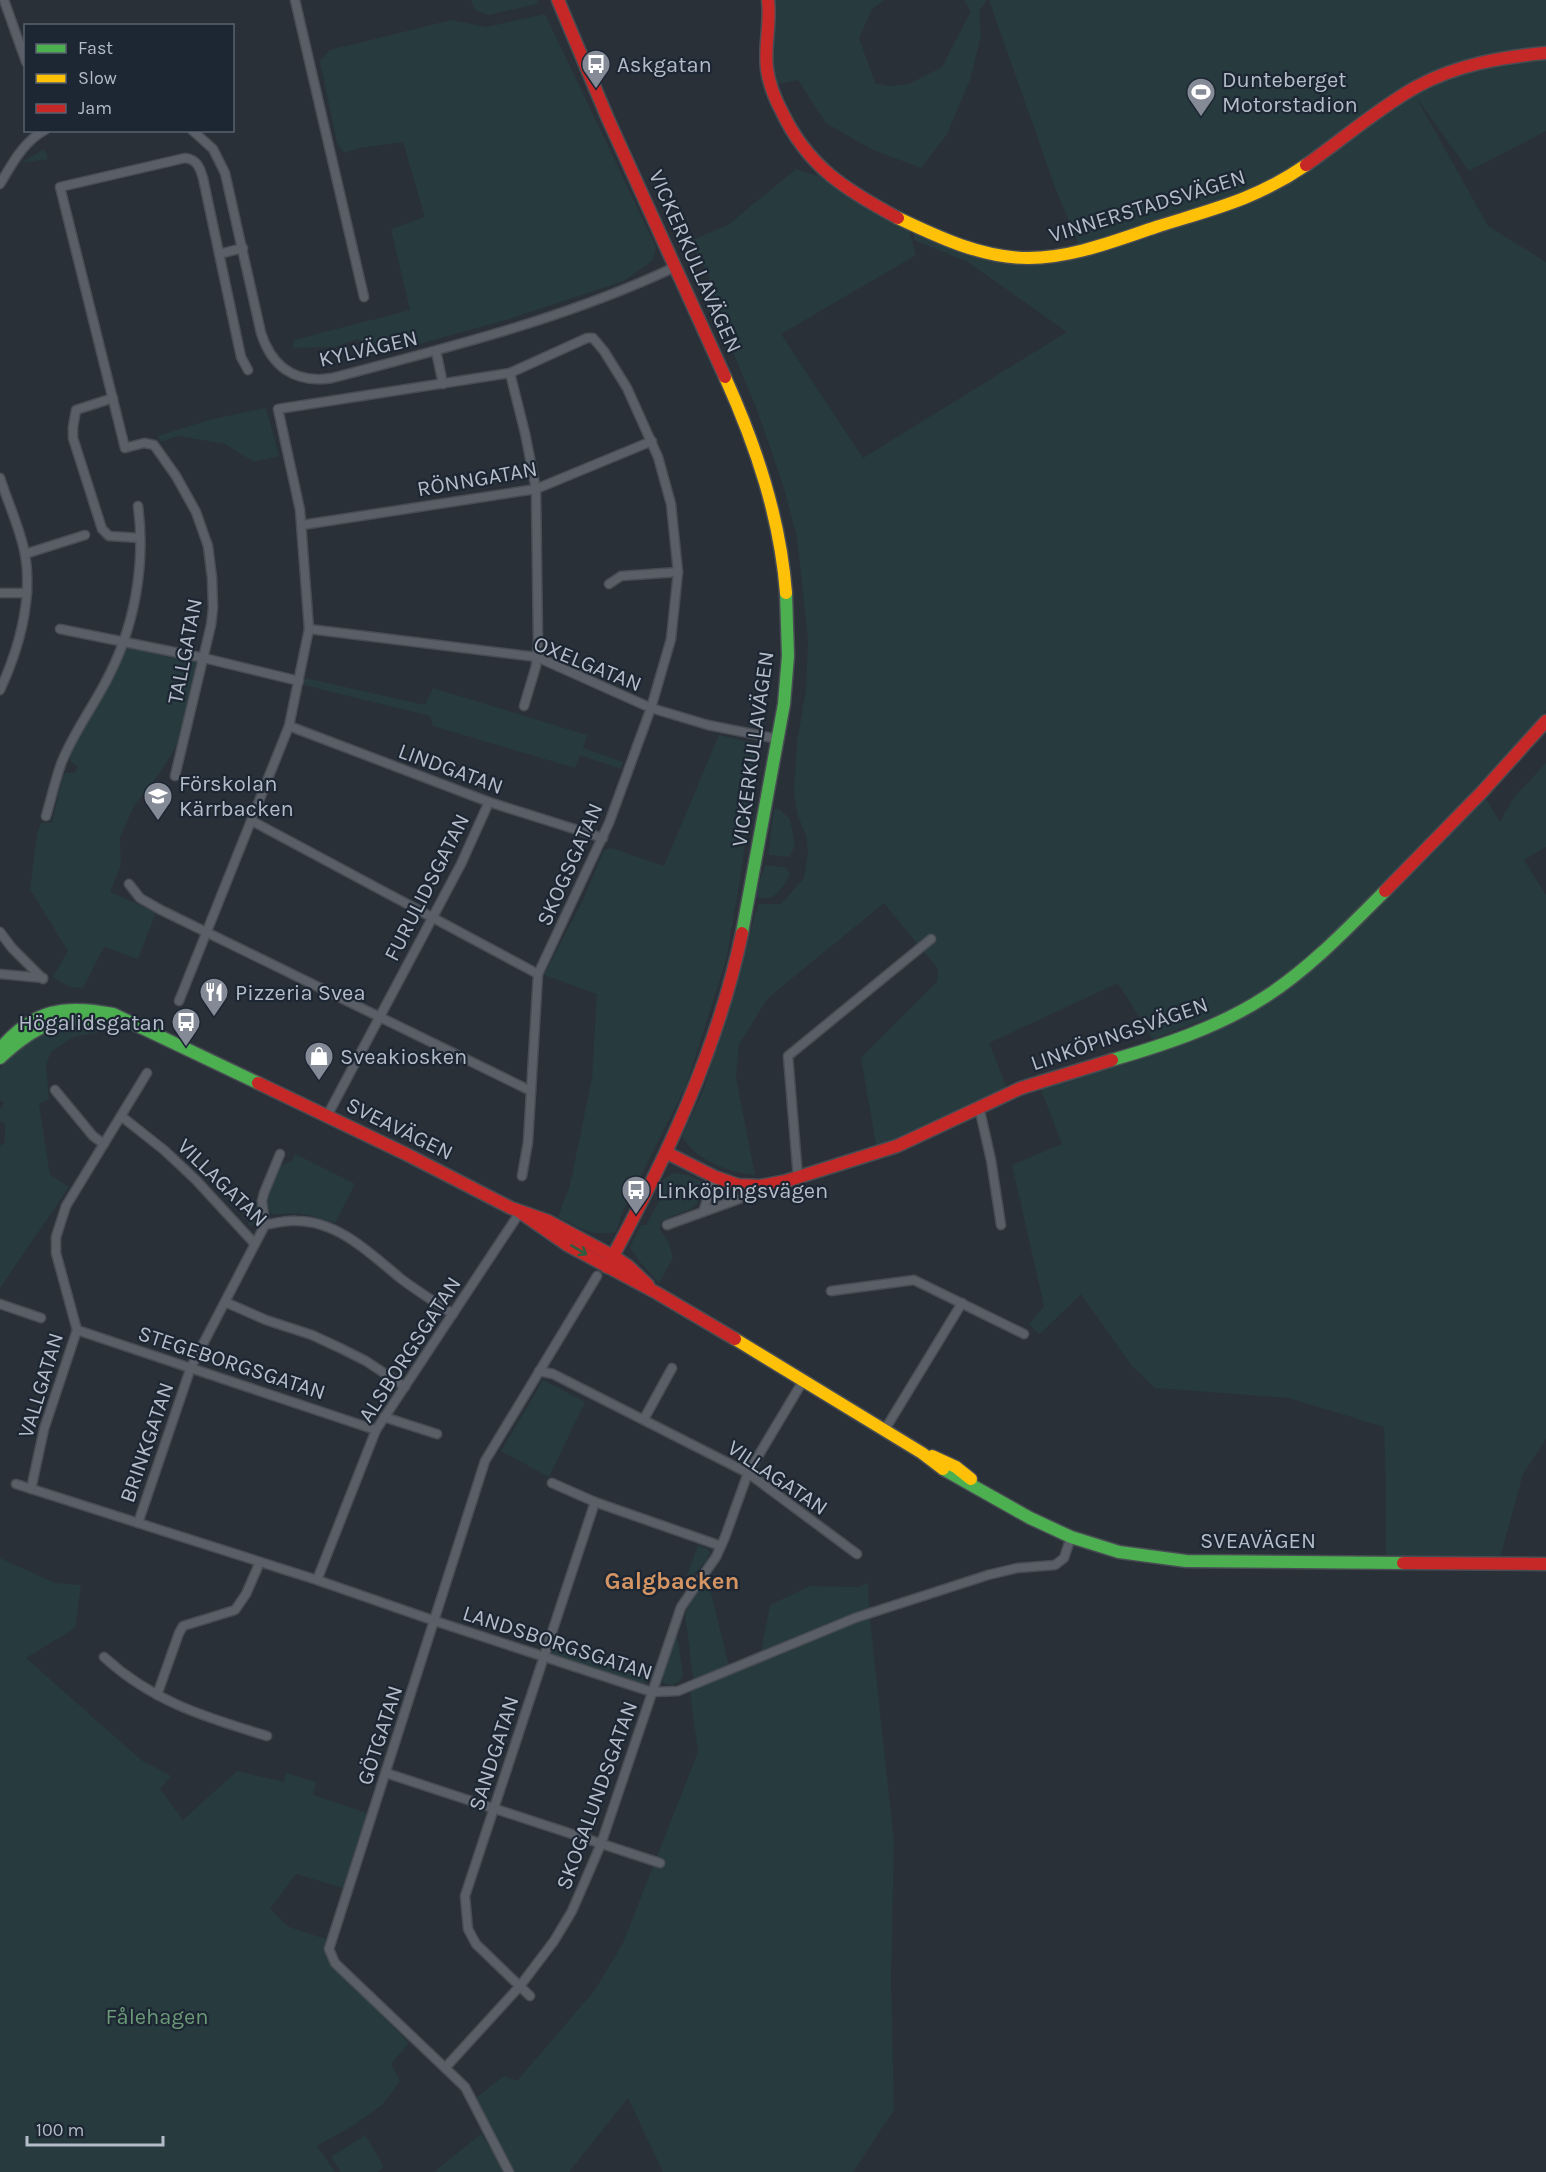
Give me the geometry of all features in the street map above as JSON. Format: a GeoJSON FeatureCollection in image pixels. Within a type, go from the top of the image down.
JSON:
{"type":"FeatureCollection","features":[{"type":"Feature","properties":{"kind":"main road","name":"VICKERKULLAVÄGEN"},"geometry":{"type":"LineString","coordinates":[[558,0],[752,442],[773,510],[782,553],[789,629],[784,703],[778,739],[748,906],[729,985],[703,1067],[667,1153],[644,1201],[606,1266]]}},
{"type":"Feature","properties":{"kind":"main road","name":"VINNERSTADSVÄGEN"},"geometry":{"type":"LineString","coordinates":[[768,0],[770,18],[766,60],[770,82],[795,139],[813,162],[825,174],[850,191],[902,220],[973,248],[1020,258],[1060,255],[1242,200],[1276,184],[1417,86],[1477,64],[1501,58],[1546,53]]}},
{"type":"Feature","properties":{"kind":"main road","name":"LINKÖPINGSVÄGEN"},"geometry":{"type":"LineString","coordinates":[[667,1153],[731,1183],[751,1186],[771,1185],[897,1146],[1021,1088],[1181,1038],[1222,1020],[1265,997],[1306,966],[1359,917],[1482,792],[1546,721]]}},
{"type":"Feature","properties":{"kind":"main road","name":"SVEAVÄGEN"},"geometry":{"type":"LineString","coordinates":[[0,1049],[14,1033],[46,1014],[80,1008],[113,1014],[131,1021],[520,1212],[548,1221],[606,1266],[628,1266],[655,1292],[922,1453],[942,1469],[1030,1518],[1071,1537],[1129,1554],[1186,1561],[1546,1564]]}},
{"type":"Feature","properties":{"kind":"main road","name":"SVEAVÄGEN"},"geometry":{"type":"LineString","coordinates":[[0,1058],[32,1030],[64,1018],[93,1018],[163,1038]]}},
{"type":"Feature","properties":{"kind":"street"},"geometry":{"type":"LineString","coordinates":[[4,0],[24,56]]}},
{"type":"Feature","properties":{"kind":"street"},"geometry":{"type":"LineString","coordinates":[[295,0],[364,297]]}},
{"type":"Feature","properties":{"kind":"street"},"geometry":{"type":"LineString","coordinates":[[0,184],[22,150],[42,132]]}},
{"type":"Feature","properties":{"kind":"street","name":"KYLVÄGEN"},"geometry":{"type":"LineString","coordinates":[[194,132],[213,149],[222,165],[261,333],[267,350],[276,362],[297,376],[314,380],[332,378],[545,320],[675,267]]}},
{"type":"Feature","properties":{"kind":"street"},"geometry":{"type":"LineString","coordinates":[[140,538],[109,536],[102,529],[74,438],[76,410],[113,399],[60,188],[189,158],[198,164],[241,357],[248,370]]}},
{"type":"Feature","properties":{"kind":"street"},"geometry":{"type":"LineString","coordinates":[[219,254],[243,248]]}},
{"type":"Feature","properties":{"kind":"street","name":"SKOGSGATAN"},"geometry":{"type":"LineString","coordinates":[[510,373],[587,338],[593,338],[604,351],[627,388],[652,441],[664,476],[670,504],[678,572],[670,639],[651,708],[603,838],[538,974],[527,1151],[522,1176]]}},
{"type":"Feature","properties":{"kind":"street"},"geometry":{"type":"LineString","coordinates":[[436,351],[443,384]]}},
{"type":"Feature","properties":{"kind":"street"},"geometry":{"type":"LineString","coordinates":[[178,1001],[290,726],[309,629],[302,525],[278,409],[510,373],[536,489],[537,657],[524,706]]}},
{"type":"Feature","properties":{"kind":"street","name":"TALLGATAN"},"geometry":{"type":"LineString","coordinates":[[113,399],[125,448],[144,443],[154,445],[188,496],[208,546],[213,592],[211,625],[176,776]]}},
{"type":"Feature","properties":{"kind":"street","name":"RÖNNGATAN"},"geometry":{"type":"LineString","coordinates":[[302,525],[536,489],[652,441]]}},
{"type":"Feature","properties":{"kind":"street"},"geometry":{"type":"LineString","coordinates":[[0,478],[25,554],[27,593],[17,645],[0,690]]}},
{"type":"Feature","properties":{"kind":"street"},"geometry":{"type":"LineString","coordinates":[[46,816],[61,763],[106,682],[123,642],[136,595],[140,538],[138,506]]}},
{"type":"Feature","properties":{"kind":"street"},"geometry":{"type":"LineString","coordinates":[[25,554],[85,535]]}},
{"type":"Feature","properties":{"kind":"street"},"geometry":{"type":"LineString","coordinates":[[609,584],[621,576],[678,572]]}},
{"type":"Feature","properties":{"kind":"street"},"geometry":{"type":"LineString","coordinates":[[0,593],[27,593]]}},
{"type":"Feature","properties":{"kind":"street"},"geometry":{"type":"LineString","coordinates":[[60,629],[204,658],[299,681]]}},
{"type":"Feature","properties":{"kind":"street","name":"OXELGATAN"},"geometry":{"type":"LineString","coordinates":[[309,629],[537,657],[651,708],[708,725],[778,739]]}},
{"type":"Feature","properties":{"kind":"street","name":"LINDGATAN"},"geometry":{"type":"LineString","coordinates":[[290,726],[489,802],[603,838]]}},
{"type":"Feature","properties":{"kind":"street","name":"FURULIDSGATAN"},"geometry":{"type":"LineString","coordinates":[[327,1116],[461,864],[489,802]]}},
{"type":"Feature","properties":{"kind":"street"},"geometry":{"type":"LineString","coordinates":[[252,821],[538,974]]}},
{"type":"Feature","properties":{"kind":"street"},"geometry":{"type":"LineString","coordinates":[[129,884],[140,898],[531,1091]]}},
{"type":"Feature","properties":{"kind":"street"},"geometry":{"type":"LineString","coordinates":[[0,932],[12,948],[43,979],[0,974]]}},
{"type":"Feature","properties":{"kind":"street"},"geometry":{"type":"LineString","coordinates":[[798,1178],[788,1056],[931,939]]}},
{"type":"Feature","properties":{"kind":"street"},"geometry":{"type":"LineString","coordinates":[[55,1090],[93,1136],[104,1144],[147,1072]]}},
{"type":"Feature","properties":{"kind":"street"},"geometry":{"type":"LineString","coordinates":[[980,1107],[1001,1225]]}},
{"type":"Feature","properties":{"kind":"street","name":"VILLAGATAN"},"geometry":{"type":"LineString","coordinates":[[121,1116],[180,1164],[255,1244],[265,1225],[299,1220],[333,1230],[363,1247],[402,1279],[453,1314]]}},
{"type":"Feature","properties":{"kind":"street","name":"VALLGATAN"},"geometry":{"type":"LineString","coordinates":[[31,1489],[44,1429],[77,1330],[56,1253],[59,1222],[66,1206],[104,1144]]}},
{"type":"Feature","properties":{"kind":"street"},"geometry":{"type":"LineString","coordinates":[[265,1225],[262,1201],[280,1154]]}},
{"type":"Feature","properties":{"kind":"street"},"geometry":{"type":"LineString","coordinates":[[703,1212],[714,1177]]}},
{"type":"Feature","properties":{"kind":"street"},"geometry":{"type":"LineString","coordinates":[[667,1225],[739,1199]]}},
{"type":"Feature","properties":{"kind":"street","name":"ALSBORGSGATAN"},"geometry":{"type":"LineString","coordinates":[[317,1580],[376,1430],[520,1212]]}},
{"type":"Feature","properties":{"kind":"street","name":"BRINKGATAN"},"geometry":{"type":"LineString","coordinates":[[138,1523],[191,1367],[255,1244]]}},
{"type":"Feature","properties":{"kind":"street","name":"GÖTGATAN"},"geometry":{"type":"LineString","coordinates":[[509,2172],[465,2087],[335,1963],[330,1949],[485,1461],[606,1266]]}},
{"type":"Feature","properties":{"kind":"street"},"geometry":{"type":"LineString","coordinates":[[831,1291],[914,1280],[1024,1334]]}},
{"type":"Feature","properties":{"kind":"street"},"geometry":{"type":"LineString","coordinates":[[225,1302],[340,1348],[366,1361],[405,1387]]}},
{"type":"Feature","properties":{"kind":"street"},"geometry":{"type":"LineString","coordinates":[[884,1431],[962,1303]]}},
{"type":"Feature","properties":{"kind":"street"},"geometry":{"type":"LineString","coordinates":[[0,1304],[41,1318]]}},
{"type":"Feature","properties":{"kind":"street","name":"STEGEBORGSGATAN"},"geometry":{"type":"LineString","coordinates":[[77,1330],[376,1430]]}},
{"type":"Feature","properties":{"kind":"street"},"geometry":{"type":"LineString","coordinates":[[644,1419],[672,1368]]}},
{"type":"Feature","properties":{"kind":"street","name":"VILLAGATAN"},"geometry":{"type":"LineString","coordinates":[[540,1371],[553,1374],[748,1473],[857,1554]]}},
{"type":"Feature","properties":{"kind":"street","name":"SKOGALUNDSGATAN"},"geometry":{"type":"LineString","coordinates":[[445,2067],[520,1986],[554,1941],[572,1911],[601,1844],[681,1607],[721,1546],[748,1473],[803,1381]]}},
{"type":"Feature","properties":{"kind":"street"},"geometry":{"type":"LineString","coordinates":[[384,1417],[437,1434]]}},
{"type":"Feature","properties":{"kind":"street"},"geometry":{"type":"LineString","coordinates":[[552,1483],[595,1503],[721,1546]]}},
{"type":"Feature","properties":{"kind":"street","name":"LANDSBORGSGATAN"},"geometry":{"type":"LineString","coordinates":[[16,1484],[317,1580],[652,1692],[678,1692],[855,1618],[988,1575],[1017,1568],[1055,1565],[1066,1554],[1071,1537]]}},
{"type":"Feature","properties":{"kind":"street","name":"SANDGATAN"},"geometry":{"type":"LineString","coordinates":[[530,1996],[476,1944],[468,1929],[465,1896],[595,1503]]}},
{"type":"Feature","properties":{"kind":"street"},"geometry":{"type":"LineString","coordinates":[[158,1695],[183,1626],[235,1610],[246,1594],[260,1562]]}},
{"type":"Feature","properties":{"kind":"street"},"geometry":{"type":"LineString","coordinates":[[104,1657],[117,1669],[158,1695],[193,1712],[267,1736]]}},
{"type":"Feature","properties":{"kind":"street"},"geometry":{"type":"LineString","coordinates":[[386,1773],[660,1863]]}},
{"type":"Feature","properties":{"kind":"green space"},"geometry":{"type":"Polygon","coordinates":[[[471,0],[538,0],[536,4],[488,15],[475,10],[471,0]]]}},
{"type":"Feature","properties":{"kind":"green space"},"geometry":{"type":"Polygon","coordinates":[[[762,0],[884,0],[872,9],[859,38],[875,83],[889,86],[909,84],[942,67],[971,11],[964,0],[987,0],[979,11],[981,36],[970,80],[947,134],[921,168],[871,149],[826,123],[798,80],[770,86],[762,53],[762,0]]]}},
{"type":"Feature","properties":{"kind":"green space"},"geometry":{"type":"Polygon","coordinates":[[[989,0],[1546,0],[1546,131],[1469,171],[1416,97],[1488,226],[1546,262],[1546,710],[1479,787],[1500,822],[1514,797],[1546,763],[1546,847],[1524,860],[1546,895],[1546,1439],[1523,1474],[1499,1561],[1386,1556],[1384,1427],[1289,1398],[1155,1388],[1132,1366],[1081,1294],[1040,1334],[1029,1325],[1044,1306],[1012,1165],[1062,1144],[1036,1077],[1156,1053],[1219,1014],[1153,1039],[1118,983],[989,1043],[1007,1088],[877,1150],[861,1058],[937,982],[938,969],[884,903],[768,998],[739,1044],[736,1078],[755,1175],[724,1168],[704,1159],[688,1145],[682,1136],[703,1091],[732,999],[758,904],[781,904],[804,878],[808,852],[806,835],[797,814],[794,790],[797,742],[806,690],[808,640],[797,537],[783,485],[756,407],[705,286],[710,277],[690,241],[728,225],[796,169],[835,181],[907,223],[916,255],[781,334],[863,458],[1067,332],[968,262],[914,240],[914,225],[996,254],[1081,249],[1056,190],[989,0]]]}},
{"type":"Feature","properties":{"kind":"green space"},"geometry":{"type":"Polygon","coordinates":[[[545,14],[656,247],[652,261],[624,281],[509,319],[401,349],[381,350],[358,339],[334,347],[293,348],[294,340],[410,310],[391,229],[425,217],[403,142],[360,148],[344,153],[337,143],[320,61],[330,50],[451,20],[487,27],[545,14]]]}},
{"type":"Feature","properties":{"kind":"green space"},"geometry":{"type":"Polygon","coordinates":[[[44,149],[48,159],[21,163],[44,149]]]}},
{"type":"Feature","properties":{"kind":"green space"},"geometry":{"type":"Polygon","coordinates":[[[266,408],[279,456],[254,462],[225,444],[178,436],[161,442],[158,436],[209,420],[266,408]]]}},
{"type":"Feature","properties":{"kind":"green space"},"geometry":{"type":"Polygon","coordinates":[[[136,646],[198,659],[178,744],[134,806],[120,838],[121,865],[110,892],[154,911],[155,915],[138,959],[104,947],[83,988],[70,987],[53,977],[68,951],[30,889],[37,834],[41,823],[52,823],[62,779],[65,773],[75,773],[78,767],[71,762],[70,754],[128,647],[136,646]]]}},
{"type":"Feature","properties":{"kind":"green space"},"geometry":{"type":"Polygon","coordinates":[[[305,678],[425,705],[433,688],[587,735],[583,748],[623,762],[621,769],[580,755],[575,768],[433,726],[430,716],[304,685],[305,678]]]}},
{"type":"Feature","properties":{"kind":"green space"},"geometry":{"type":"Polygon","coordinates":[[[719,735],[753,743],[757,751],[740,880],[726,960],[686,1086],[622,1213],[616,1231],[593,1232],[558,1217],[570,1185],[592,1078],[597,994],[544,975],[583,900],[604,850],[611,848],[664,866],[719,735]]]}},
{"type":"Feature","properties":{"kind":"green space"},"geometry":{"type":"Polygon","coordinates":[[[778,808],[790,819],[795,846],[789,857],[768,855],[774,810],[778,808]]]}},
{"type":"Feature","properties":{"kind":"green space"},"geometry":{"type":"Polygon","coordinates":[[[765,865],[785,867],[790,874],[777,893],[768,898],[762,898],[755,896],[765,865]]]}},
{"type":"Feature","properties":{"kind":"green space"},"geometry":{"type":"Polygon","coordinates":[[[68,1024],[93,1026],[107,1031],[73,1037],[51,1052],[46,1065],[49,1099],[39,1104],[50,1175],[69,1187],[0,1288],[0,1146],[5,1142],[5,1124],[0,1121],[0,1109],[4,1103],[0,1100],[0,1069],[30,1040],[68,1024]]]}},
{"type":"Feature","properties":{"kind":"green space"},"geometry":{"type":"Polygon","coordinates":[[[295,1154],[355,1184],[335,1223],[303,1214],[272,1214],[268,1211],[267,1197],[275,1175],[281,1166],[292,1161],[295,1154]]]}},
{"type":"Feature","properties":{"kind":"green space"},"geometry":{"type":"Polygon","coordinates":[[[674,1173],[689,1175],[704,1183],[697,1204],[691,1209],[661,1221],[660,1230],[668,1241],[673,1258],[659,1283],[630,1247],[641,1225],[646,1225],[660,1200],[656,1199],[661,1183],[674,1173]]]}},
{"type":"Feature","properties":{"kind":"green space"},"geometry":{"type":"Polygon","coordinates":[[[715,1190],[753,1194],[737,1195],[720,1200],[712,1194],[715,1190]]]}},
{"type":"Feature","properties":{"kind":"green space"},"geometry":{"type":"Polygon","coordinates":[[[257,1200],[260,1214],[256,1225],[247,1225],[251,1221],[257,1200]]]}},
{"type":"Feature","properties":{"kind":"green space"},"geometry":{"type":"Polygon","coordinates":[[[543,1380],[585,1402],[549,1477],[501,1451],[543,1380]]]}},
{"type":"Feature","properties":{"kind":"green space"},"geometry":{"type":"Polygon","coordinates":[[[698,1545],[710,1552],[706,1561],[683,1587],[698,1545]]]}},
{"type":"Feature","properties":{"kind":"green space","name":"Fålehagen"},"geometry":{"type":"Polygon","coordinates":[[[0,1558],[55,1583],[81,1585],[75,1628],[26,1658],[141,1760],[171,1776],[160,1789],[183,1820],[237,1771],[284,1782],[286,1773],[316,1782],[313,1795],[367,1813],[343,1888],[296,1874],[270,1909],[289,1927],[326,1939],[325,1953],[332,1965],[409,2043],[391,2064],[400,2081],[382,2105],[354,2125],[317,2146],[335,2172],[0,2172],[0,1558]]]}},
{"type":"Feature","properties":{"kind":"green space"},"geometry":{"type":"Polygon","coordinates":[[[711,1577],[710,1589],[730,1670],[761,1652],[770,1605],[810,1586],[859,1587],[868,1583],[894,1842],[891,1980],[894,2110],[853,2172],[663,2172],[628,2098],[569,2172],[434,2172],[481,2134],[502,2164],[473,2100],[504,2076],[517,2081],[595,1990],[623,1943],[698,1752],[689,1684],[694,1682],[685,1616],[689,1601],[711,1577]]]}},
{"type":"Feature","properties":{"kind":"green space"},"geometry":{"type":"Polygon","coordinates":[[[677,1636],[683,1675],[680,1681],[672,1685],[663,1683],[663,1672],[669,1651],[677,1636]]]}},
{"type":"Feature","properties":{"kind":"green space"},"geometry":{"type":"Polygon","coordinates":[[[551,1647],[651,1680],[638,1683],[554,1655],[551,1647]]]}},
{"type":"Feature","properties":{"kind":"green space"},"geometry":{"type":"Polygon","coordinates":[[[365,2135],[384,2167],[377,2172],[341,2172],[331,2157],[365,2135]]]}},
{"type":"Feature","properties":{"kind":"traffic: fast"},"geometry":{"type":"LineString","coordinates":[[742,933],[784,704],[788,656],[786,593]]}},
{"type":"Feature","properties":{"kind":"traffic: fast"},"geometry":{"type":"LineString","coordinates":[[1112,1060],[1191,1034],[1265,997],[1313,961],[1385,891]]}},
{"type":"Feature","properties":{"kind":"traffic: fast"},"geometry":{"type":"LineString","coordinates":[[0,1049],[12,1036],[37,1018],[64,1010],[95,1011],[113,1014],[258,1083]]}},
{"type":"Feature","properties":{"kind":"traffic: fast"},"geometry":{"type":"LineString","coordinates":[[0,1058],[26,1037],[51,1024],[78,1019],[111,1022]]}},
{"type":"Feature","properties":{"kind":"traffic: fast"},"geometry":{"type":"LineString","coordinates":[[943,1469],[1030,1518],[1071,1537],[1119,1552],[1186,1561],[1403,1563]]}},
{"type":"Feature","properties":{"kind":"traffic: slow"},"geometry":{"type":"LineString","coordinates":[[898,218],[945,239],[994,254],[1028,258],[1061,255],[1093,248],[1233,202],[1269,187],[1306,165]]}},
{"type":"Feature","properties":{"kind":"traffic: slow"},"geometry":{"type":"LineString","coordinates":[[725,377],[747,429],[765,482],[778,537],[786,593]]}},
{"type":"Feature","properties":{"kind":"traffic: slow"},"geometry":{"type":"LineString","coordinates":[[735,1339],[922,1453],[943,1469]]}},
{"type":"Feature","properties":{"kind":"traffic: slow"},"geometry":{"type":"LineString","coordinates":[[932,1456],[956,1467],[971,1479]]}},
{"type":"Feature","properties":{"kind":"traffic: jam"},"geometry":{"type":"LineString","coordinates":[[558,0],[608,119],[725,377]]}},
{"type":"Feature","properties":{"kind":"traffic: jam"},"geometry":{"type":"LineString","coordinates":[[768,0],[766,52],[768,75],[779,107],[792,131],[816,162],[830,175],[845,187],[898,218]]}},
{"type":"Feature","properties":{"kind":"traffic: jam"},"geometry":{"type":"LineString","coordinates":[[1306,165],[1388,105],[1431,79],[1479,63],[1546,53]]}},
{"type":"Feature","properties":{"kind":"traffic: jam"},"geometry":{"type":"LineString","coordinates":[[1385,891],[1482,792],[1546,721]]}},
{"type":"Feature","properties":{"kind":"traffic: jam"},"geometry":{"type":"LineString","coordinates":[[607,1267],[669,1146],[704,1063],[719,1020],[742,933]]}},
{"type":"Feature","properties":{"kind":"traffic: jam"},"geometry":{"type":"LineString","coordinates":[[667,1153],[715,1177],[738,1185],[760,1186],[786,1181],[897,1146],[1021,1088],[1112,1060]]}},
{"type":"Feature","properties":{"kind":"traffic: jam"},"geometry":{"type":"LineString","coordinates":[[258,1083],[406,1154],[511,1208],[548,1221],[613,1256],[628,1266],[648,1285]]}},
{"type":"Feature","properties":{"kind":"traffic: jam"},"geometry":{"type":"LineString","coordinates":[[520,1212],[569,1246],[657,1293],[735,1339]]}},
{"type":"Feature","properties":{"kind":"traffic: jam"},"geometry":{"type":"LineString","coordinates":[[1403,1563],[1546,1564]]}},
{"type":"Feature","properties":{"kind":"place","name":"Askgatan"},"geometry":{"type":"Point","coordinates":[596,90]}},
{"type":"Feature","properties":{"kind":"place","name":"Dunteberget Motorstadion"},"geometry":{"type":"Point","coordinates":[1201,118]}},
{"type":"Feature","properties":{"kind":"place","name":"Förskolan Kärrbacken"},"geometry":{"type":"Point","coordinates":[158,822]}},
{"type":"Feature","properties":{"kind":"place","name":"Pizzeria Svea"},"geometry":{"type":"Point","coordinates":[214,1018]}},
{"type":"Feature","properties":{"kind":"place","name":"Högalidsgatan"},"geometry":{"type":"Point","coordinates":[186,1048]}},
{"type":"Feature","properties":{"kind":"place","name":"Sveakiosken"},"geometry":{"type":"Point","coordinates":[319,1082]}},
{"type":"Feature","properties":{"kind":"place","name":"Linköpingsvägen"},"geometry":{"type":"Point","coordinates":[636,1216]}},
{"type":"Feature","properties":{"kind":"district","name":"Galgbacken"},"geometry":{"type":"Point","coordinates":[672,1581]}}]}
